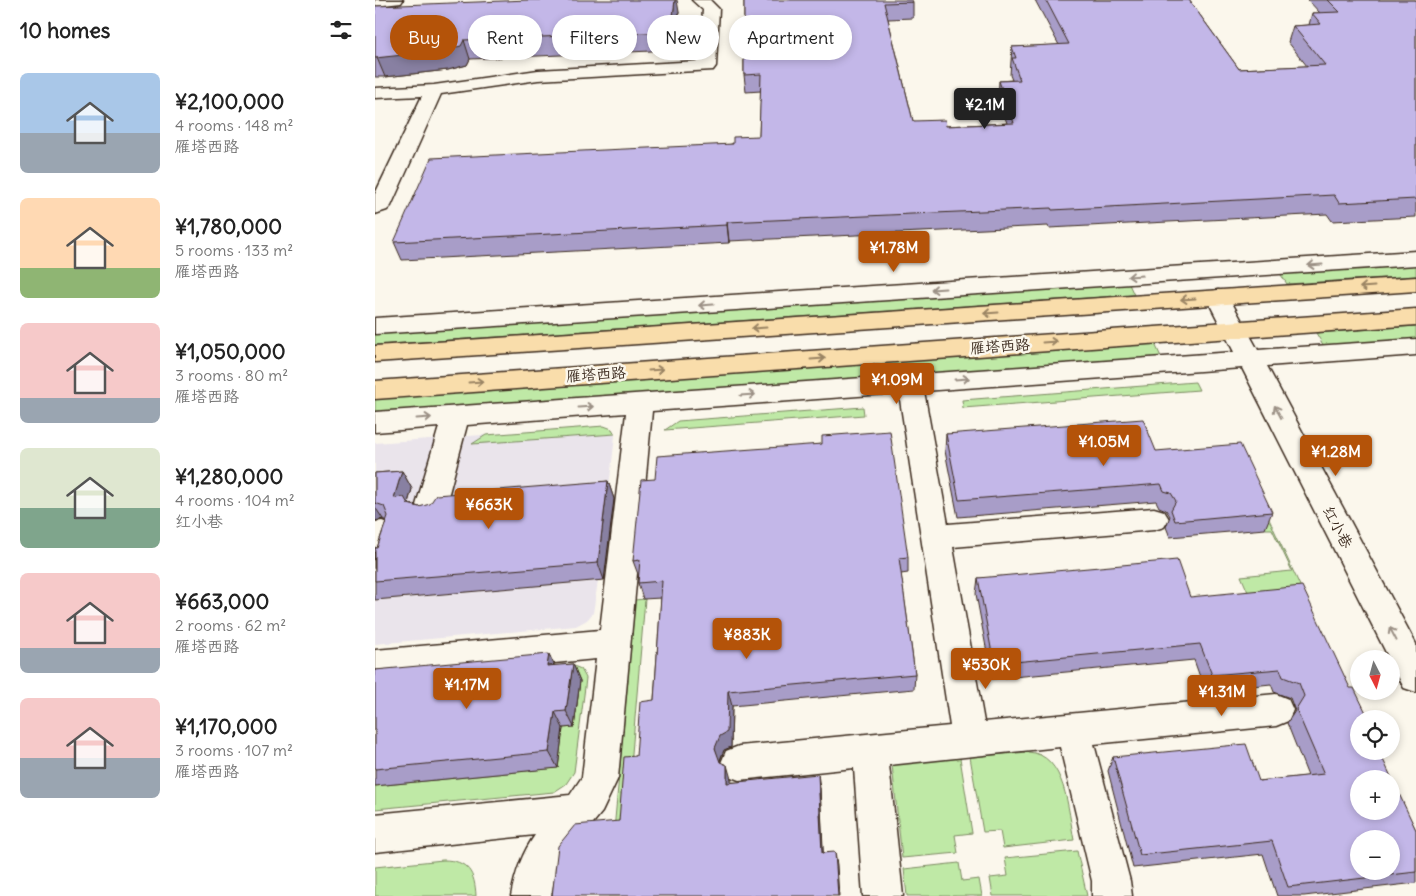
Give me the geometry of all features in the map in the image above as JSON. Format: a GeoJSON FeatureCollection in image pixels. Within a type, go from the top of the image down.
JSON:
{"type":"FeatureCollection","features":[{"type":"Feature","properties":{"kind":"main road"},"geometry":{"type":"LineString","coordinates":[[375,354],[1416,284]]}},
{"type":"Feature","properties":{"kind":"main road","name":"雁塔西路"},"geometry":{"type":"LineString","coordinates":[[375,390],[1416,317]]}},
{"type":"Feature","properties":{"kind":"street"},"geometry":{"type":"LineString","coordinates":[[375,1],[393,0]]}},
{"type":"Feature","properties":{"kind":"street"},"geometry":{"type":"LineString","coordinates":[[375,93],[434,90],[539,75],[707,66],[711,10],[700,0]]}},
{"type":"Feature","properties":{"kind":"street"},"geometry":{"type":"LineString","coordinates":[[375,208],[380,206],[434,90]]}},
{"type":"Feature","properties":{"kind":"street"},"geometry":{"type":"LineString","coordinates":[[375,326],[1416,258]]}},
{"type":"Feature","properties":{"kind":"street","name":"红小巷"},"geometry":{"type":"LineString","coordinates":[[1217,297],[1416,677]]}},
{"type":"Feature","properties":{"kind":"street"},"geometry":{"type":"LineString","coordinates":[[375,422],[1416,347]]}},
{"type":"Feature","properties":{"kind":"street"},"geometry":{"type":"LineString","coordinates":[[910,383],[970,740]]}},
{"type":"Feature","properties":{"kind":"street"},"geometry":{"type":"LineString","coordinates":[[531,896],[533,882],[543,856],[594,794],[600,778],[640,403]]}},
{"type":"Feature","properties":{"kind":"street"},"geometry":{"type":"LineString","coordinates":[[429,512],[456,416]]}},
{"type":"Feature","properties":{"kind":"street"},"geometry":{"type":"LineString","coordinates":[[936,538],[1154,519]]}},
{"type":"Feature","properties":{"kind":"street"},"geometry":{"type":"LineString","coordinates":[[375,534],[382,533],[375,556]]}},
{"type":"Feature","properties":{"kind":"street"},"geometry":{"type":"LineString","coordinates":[[375,665],[615,643]]}},
{"type":"Feature","properties":{"kind":"street"},"geometry":{"type":"LineString","coordinates":[[739,763],[1276,710]]}},
{"type":"Feature","properties":{"kind":"street"},"geometry":{"type":"LineString","coordinates":[[1073,730],[1111,881],[1112,896]]}},
{"type":"Feature","properties":{"kind":"street"},"geometry":{"type":"LineString","coordinates":[[870,750],[883,896]]}},
{"type":"Feature","properties":{"kind":"street"},"geometry":{"type":"LineString","coordinates":[[375,832],[580,812]]}},
{"type":"Feature","properties":{"kind":"shaded area"},"geometry":{"type":"Polygon","coordinates":[[[604,426],[612,429],[615,436],[598,581],[593,613],[587,620],[576,626],[375,644],[375,443],[604,426]]]}},
{"type":"Feature","properties":{"kind":"green space"},"geometry":{"type":"Polygon","coordinates":[[[1416,263],[1416,276],[1287,284],[1279,272],[1416,263]]]}},
{"type":"Feature","properties":{"kind":"green space"},"geometry":{"type":"Polygon","coordinates":[[[1128,282],[1134,295],[375,345],[375,331],[1128,282]]]}},
{"type":"Feature","properties":{"kind":"green space"},"geometry":{"type":"Polygon","coordinates":[[[1416,326],[1416,341],[1325,348],[1316,333],[1416,326]]]}},
{"type":"Feature","properties":{"kind":"green space"},"geometry":{"type":"Polygon","coordinates":[[[1155,344],[1162,359],[375,416],[375,399],[1155,344]]]}},
{"type":"Feature","properties":{"kind":"green space"},"geometry":{"type":"Polygon","coordinates":[[[1195,382],[1199,390],[963,408],[962,400],[1195,382]]]}},
{"type":"Feature","properties":{"kind":"green space"},"geometry":{"type":"Polygon","coordinates":[[[863,407],[864,415],[665,430],[678,421],[863,407]]]}},
{"type":"Feature","properties":{"kind":"green space"},"geometry":{"type":"Polygon","coordinates":[[[604,426],[612,429],[615,434],[472,444],[486,435],[604,426]]]}},
{"type":"Feature","properties":{"kind":"green space"},"geometry":{"type":"Polygon","coordinates":[[[1234,461],[1242,461],[1350,693],[1350,700],[1353,700],[1358,710],[1350,710],[1350,756],[1254,606],[1241,576],[1292,571],[1272,529],[1265,529],[1234,461]]]}},
{"type":"Feature","properties":{"kind":"green space"},"geometry":{"type":"Polygon","coordinates":[[[645,599],[620,896],[608,896],[635,600],[645,599]]]}},
{"type":"Feature","properties":{"kind":"green space"},"geometry":{"type":"Polygon","coordinates":[[[571,665],[581,669],[586,678],[574,772],[566,784],[554,792],[375,809],[375,786],[557,768],[563,728],[574,727],[580,681],[571,665]]]}},
{"type":"Feature","properties":{"kind":"green space"},"geometry":{"type":"Polygon","coordinates":[[[1028,752],[1041,755],[1058,773],[1067,800],[1074,840],[1003,848],[1000,831],[983,832],[970,757],[1028,752]]]}},
{"type":"Feature","properties":{"kind":"green space"},"geometry":{"type":"Polygon","coordinates":[[[960,758],[972,833],[955,835],[958,853],[902,858],[892,765],[960,758]]]}},
{"type":"Feature","properties":{"kind":"green space"},"geometry":{"type":"Polygon","coordinates":[[[1353,760],[1361,760],[1363,770],[1359,770],[1353,760]]]}},
{"type":"Feature","properties":{"kind":"green space"},"geometry":{"type":"Polygon","coordinates":[[[1077,851],[1087,896],[993,896],[990,878],[1008,876],[1005,858],[1077,851]]]}},
{"type":"Feature","properties":{"kind":"green space"},"geometry":{"type":"Polygon","coordinates":[[[443,860],[459,862],[469,869],[474,881],[476,896],[375,896],[375,867],[443,860]]]}},
{"type":"Feature","properties":{"kind":"green space"},"geometry":{"type":"Polygon","coordinates":[[[959,863],[962,881],[979,879],[982,896],[907,896],[904,869],[959,863]]]}},
{"type":"Feature","properties":{"kind":"building"},"geometry":{"type":"Polygon","coordinates":[[[529,0],[675,0],[673,15],[647,15],[647,33],[637,33],[637,15],[552,15],[552,37],[542,37],[542,15],[468,15],[468,40],[464,40],[461,46],[458,47],[458,15],[390,15],[390,56],[375,58],[375,6],[529,0]]]}},
{"type":"Feature","properties":{"kind":"building"},"geometry":{"type":"Polygon","coordinates":[[[744,0],[912,0],[913,2],[884,3],[913,121],[945,120],[946,126],[1014,123],[999,81],[1020,80],[1012,58],[1016,58],[1012,47],[1069,44],[1046,0],[1189,0],[1239,69],[1325,65],[1293,26],[1321,24],[1312,13],[1340,12],[1328,0],[1416,0],[1416,199],[1339,203],[1334,195],[1052,210],[1051,208],[727,222],[727,225],[394,242],[431,158],[733,144],[733,137],[759,136],[761,74],[744,75],[744,60],[852,60],[852,15],[744,15],[744,0]]]}},
{"type":"Feature","properties":{"kind":"building"},"geometry":{"type":"Polygon","coordinates":[[[1143,419],[1156,451],[1240,444],[1272,512],[1175,521],[1171,510],[1176,501],[1171,493],[1164,491],[1161,484],[959,500],[946,434],[1143,419]]]}},
{"type":"Feature","properties":{"kind":"building"},"geometry":{"type":"Polygon","coordinates":[[[890,431],[908,557],[899,558],[915,674],[728,691],[727,732],[720,736],[715,748],[720,762],[727,765],[727,783],[818,774],[822,853],[835,852],[838,896],[552,896],[558,846],[575,825],[619,821],[624,757],[636,756],[640,702],[654,700],[662,581],[638,583],[640,560],[633,561],[641,480],[655,479],[657,456],[822,444],[822,436],[890,431]]]}},
{"type":"Feature","properties":{"kind":"building"},"geometry":{"type":"Polygon","coordinates":[[[402,471],[394,498],[404,497],[408,504],[419,507],[430,504],[436,495],[608,481],[598,563],[375,581],[375,548],[377,548],[388,516],[384,506],[375,503],[375,473],[402,471]]]}},
{"type":"Feature","properties":{"kind":"building"},"geometry":{"type":"Polygon","coordinates":[[[1177,560],[1190,597],[1302,586],[1350,688],[1350,700],[1360,700],[1365,710],[1350,710],[1350,760],[1383,760],[1388,770],[1350,770],[1350,820],[1400,820],[1400,796],[1416,830],[1416,872],[1400,874],[1400,830],[1350,830],[1350,880],[1288,887],[1272,841],[1140,855],[1113,757],[1246,744],[1259,781],[1324,774],[1296,709],[1304,696],[1299,683],[1283,677],[1280,669],[1212,675],[1200,644],[994,664],[978,578],[1177,560]]]}},
{"type":"Feature","properties":{"kind":"building"},"geometry":{"type":"Polygon","coordinates":[[[549,654],[547,666],[573,664],[566,711],[555,712],[549,752],[375,769],[375,670],[549,654]]]}}]}
